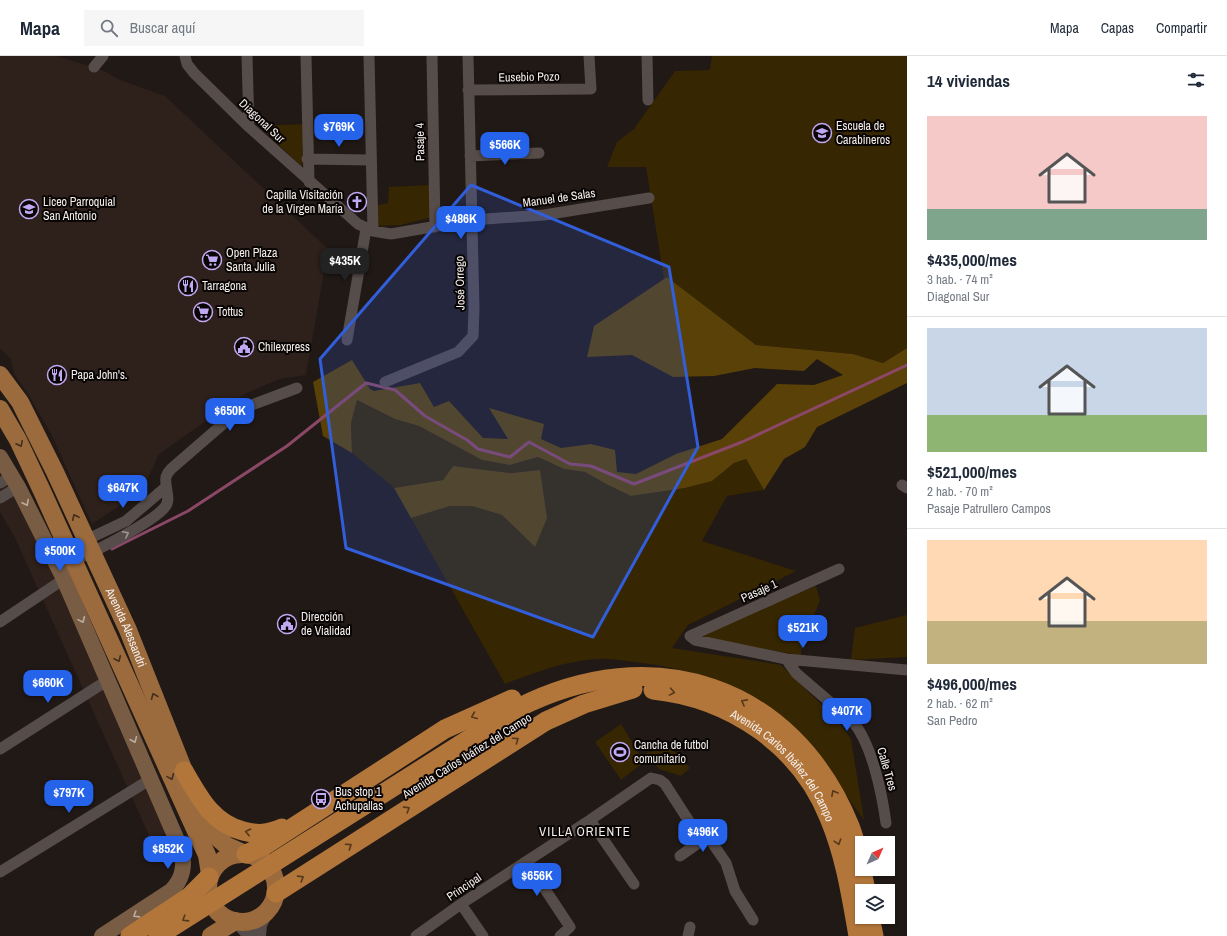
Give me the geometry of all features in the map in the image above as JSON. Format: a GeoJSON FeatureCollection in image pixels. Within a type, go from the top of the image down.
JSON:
{"type":"FeatureCollection","features":[{"type":"Feature","properties":{"kind":"highway","name":"Avenida Carlos Ibáñez del Campo"},"geometry":{"type":"LineString","coordinates":[[158,936],[504,716],[537,699],[578,684],[622,677],[670,679],[709,687],[741,700],[781,726],[810,756],[833,791],[851,828],[864,884]]}},
{"type":"Feature","properties":{"kind":"highway"},"geometry":{"type":"LineString","coordinates":[[248,855],[445,729],[523,695],[578,684]]}},
{"type":"Feature","properties":{"kind":"highway"},"geometry":{"type":"LineString","coordinates":[[276,888],[546,721],[584,704],[633,689]]}},
{"type":"Feature","properties":{"kind":"highway","name":"Avenida Carlos Ibáñez del Campo"},"geometry":{"type":"LineString","coordinates":[[182,936],[521,720],[549,707],[574,698],[608,691],[633,689],[679,694],[726,709],[758,728],[793,760],[817,793],[834,830],[844,865],[858,936]]}},
{"type":"Feature","properties":{"kind":"highway"},"geometry":{"type":"LineString","coordinates":[[184,771],[211,813],[220,822],[239,830],[252,834],[270,834],[311,815]]}},
{"type":"Feature","properties":{"kind":"highway"},"geometry":{"type":"LineString","coordinates":[[130,936],[189,898],[209,879]]}},
{"type":"Feature","properties":{"kind":"highway"},"geometry":{"type":"LineString","coordinates":[[871,924],[874,936]]}},
{"type":"Feature","properties":{"kind":"main road","name":"Avenida Alessandri"},"geometry":{"type":"LineString","coordinates":[[0,374],[20,402],[89,546],[128,630],[184,771],[212,829],[227,846],[248,855]]}},
{"type":"Feature","properties":{"kind":"main road"},"geometry":{"type":"LineString","coordinates":[[0,382],[20,402]]}},
{"type":"Feature","properties":{"kind":"main road","name":"Avenida Alessandri"},"geometry":{"type":"LineString","coordinates":[[0,409],[18,440],[207,855],[209,879]]}},
{"type":"Feature","properties":{"kind":"main road"},"geometry":{"type":"LineString","coordinates":[[0,457],[10,482],[53,555],[182,852],[183,872],[177,884],[167,895],[102,936]]}},
{"type":"Feature","properties":{"kind":"main road"},"geometry":{"type":"LineString","coordinates":[[233,854],[248,855],[270,867],[276,888],[274,901],[266,912],[251,921],[231,919],[211,902],[209,879],[216,865],[223,859],[233,854]]}},
{"type":"Feature","properties":{"kind":"main road"},"geometry":{"type":"LineString","coordinates":[[211,936],[231,919]]}},
{"type":"Feature","properties":{"kind":"street"},"geometry":{"type":"LineString","coordinates":[[94,67],[103,56]]}},
{"type":"Feature","properties":{"kind":"street","name":"Diagonal Sur"},"geometry":{"type":"LineString","coordinates":[[185,56],[190,69],[249,127],[358,224],[370,230],[391,234],[472,220]]}},
{"type":"Feature","properties":{"kind":"street"},"geometry":{"type":"LineString","coordinates":[[247,56],[249,127]]}},
{"type":"Feature","properties":{"kind":"street"},"geometry":{"type":"LineString","coordinates":[[306,56],[309,182]]}},
{"type":"Feature","properties":{"kind":"street"},"geometry":{"type":"LineString","coordinates":[[347,340],[370,230],[371,160],[369,56]]}},
{"type":"Feature","properties":{"kind":"street","name":"Pasaje 4"},"geometry":{"type":"LineString","coordinates":[[432,56],[435,227]]}},
{"type":"Feature","properties":{"kind":"street","name":"José Orrego"},"geometry":{"type":"LineString","coordinates":[[385,382],[458,352],[472,336],[474,309],[468,56]]}},
{"type":"Feature","properties":{"kind":"street","name":"Eusebio Pozo"},"geometry":{"type":"LineString","coordinates":[[468,90],[591,89],[590,56]]}},
{"type":"Feature","properties":{"kind":"street"},"geometry":{"type":"LineString","coordinates":[[647,56],[648,100]]}},
{"type":"Feature","properties":{"kind":"street"},"geometry":{"type":"LineString","coordinates":[[470,156],[539,153]]}},
{"type":"Feature","properties":{"kind":"street"},"geometry":{"type":"LineString","coordinates":[[308,159],[371,160]]}},
{"type":"Feature","properties":{"kind":"street","name":"Manuel de Salas"},"geometry":{"type":"LineString","coordinates":[[472,220],[544,215],[650,198]]}},
{"type":"Feature","properties":{"kind":"street"},"geometry":{"type":"LineString","coordinates":[[53,555],[64,561],[72,560],[89,546],[132,532],[165,507],[168,501],[166,477],[171,469],[231,417],[244,408],[297,388]]}},
{"type":"Feature","properties":{"kind":"street"},"geometry":{"type":"LineString","coordinates":[[0,498],[10,482]]}},
{"type":"Feature","properties":{"kind":"street","name":"Pasaje 1"},"geometry":{"type":"LineString","coordinates":[[786,659],[695,640],[690,636],[839,569]]}},
{"type":"Feature","properties":{"kind":"street"},"geometry":{"type":"LineString","coordinates":[[0,622],[64,579]]}},
{"type":"Feature","properties":{"kind":"street"},"geometry":{"type":"LineString","coordinates":[[786,659],[907,670]]}},
{"type":"Feature","properties":{"kind":"street","name":"Calle Tres"},"geometry":{"type":"LineString","coordinates":[[786,659],[796,673],[853,722],[860,731],[866,742],[883,803],[886,823]]}},
{"type":"Feature","properties":{"kind":"street"},"geometry":{"type":"LineString","coordinates":[[0,749],[108,680]]}},
{"type":"Feature","properties":{"kind":"street","name":"Principal"},"geometry":{"type":"LineString","coordinates":[[416,936],[461,904],[590,820],[646,780],[656,778],[665,784],[689,823],[699,833]]}},
{"type":"Feature","properties":{"kind":"street"},"geometry":{"type":"LineString","coordinates":[[0,872],[151,779]]}},
{"type":"Feature","properties":{"kind":"street"},"geometry":{"type":"LineString","coordinates":[[590,820],[634,884]]}},
{"type":"Feature","properties":{"kind":"street"},"geometry":{"type":"LineString","coordinates":[[680,856],[697,844],[699,833],[709,838],[726,863],[735,891],[753,920]]}},
{"type":"Feature","properties":{"kind":"street"},"geometry":{"type":"LineString","coordinates":[[527,862],[567,921],[570,927],[564,933]]}},
{"type":"Feature","properties":{"kind":"street"},"geometry":{"type":"LineString","coordinates":[[461,904],[483,936]]}},
{"type":"Feature","properties":{"kind":"street"},"geometry":{"type":"LineString","coordinates":[[259,936],[260,925],[266,912]]}},
{"type":"Feature","properties":{"kind":"street"},"geometry":{"type":"LineString","coordinates":[[231,919],[250,936]]}},
{"type":"Feature","properties":{"kind":"highlighted area"},"geometry":{"type":"Polygon","coordinates":[[[471,185],[669,267],[698,447],[593,637],[346,548],[320,359],[471,185]]]}},
{"type":"Feature","properties":{"kind":"shaded area"},"geometry":{"type":"Polygon","coordinates":[[[0,56],[57,56],[102,70],[120,80],[165,96],[328,249],[306,375],[280,379],[246,393],[159,454],[145,485],[136,495],[92,524],[51,434],[28,394],[14,374],[11,359],[0,348],[0,56]]]}},
{"type":"Feature","properties":{"kind":"shaded area"},"geometry":{"type":"Polygon","coordinates":[[[712,56],[907,56],[907,348],[883,363],[853,354],[756,345],[667,277],[664,279],[646,167],[607,167],[617,142],[634,129],[675,71],[710,70],[712,56]]]}},
{"type":"Feature","properties":{"kind":"shaded area"},"geometry":{"type":"Polygon","coordinates":[[[304,124],[302,167],[259,126],[304,124]]]}},
{"type":"Feature","properties":{"kind":"shaded area"},"geometry":{"type":"Polygon","coordinates":[[[432,185],[433,217],[401,225],[375,226],[375,206],[388,203],[389,187],[432,185]]]}},
{"type":"Feature","properties":{"kind":"shaded area"},"geometry":{"type":"Polygon","coordinates":[[[667,277],[756,345],[853,354],[883,363],[907,348],[907,383],[817,427],[805,447],[784,459],[764,490],[746,459],[734,463],[712,481],[685,488],[631,496],[585,472],[564,469],[538,457],[510,465],[482,460],[419,426],[395,419],[357,400],[351,423],[352,453],[323,436],[313,382],[352,360],[370,389],[374,391],[420,383],[434,407],[449,401],[483,438],[508,439],[489,408],[544,424],[541,439],[561,448],[591,444],[615,450],[617,472],[636,474],[676,454],[722,439],[777,384],[814,385],[843,375],[817,359],[804,371],[755,368],[714,376],[673,377],[632,355],[587,357],[594,326],[667,277]]]}},
{"type":"Feature","properties":{"kind":"shaded area"},"geometry":{"type":"Polygon","coordinates":[[[357,400],[395,419],[419,426],[482,460],[510,465],[538,457],[564,469],[585,472],[631,496],[685,488],[712,481],[734,463],[746,459],[764,490],[727,496],[702,541],[796,571],[688,625],[672,648],[781,665],[838,721],[851,739],[864,820],[824,765],[802,739],[778,715],[763,703],[745,692],[726,684],[686,671],[645,663],[605,659],[586,660],[562,665],[539,671],[505,684],[411,518],[450,506],[472,506],[502,515],[535,547],[540,470],[511,473],[453,466],[443,480],[394,488],[352,453],[351,423],[357,400]]]}},
{"type":"Feature","properties":{"kind":"shaded area"},"geometry":{"type":"Polygon","coordinates":[[[453,466],[511,473],[540,470],[547,518],[535,547],[502,515],[472,506],[450,506],[411,518],[394,488],[443,480],[453,466]]]}},
{"type":"Feature","properties":{"kind":"shaded area"},"geometry":{"type":"Polygon","coordinates":[[[0,468],[46,550],[166,833],[152,842],[15,538],[0,512],[0,468]]]}},
{"type":"Feature","properties":{"kind":"shaded area"},"geometry":{"type":"Polygon","coordinates":[[[816,586],[820,600],[801,649],[801,655],[693,637],[816,586]]]}},
{"type":"Feature","properties":{"kind":"shaded area"},"geometry":{"type":"Polygon","coordinates":[[[907,615],[907,657],[851,660],[855,628],[907,615]]]}},
{"type":"Feature","properties":{"kind":"shaded area","name":"Cancha de futbol comunitario"},"geometry":{"type":"Polygon","coordinates":[[[621,724],[644,762],[621,780],[595,742],[621,724]]]}},
{"type":"Feature","properties":{"kind":"shaded area"},"geometry":{"type":"Polygon","coordinates":[[[670,747],[690,768],[681,776],[659,769],[646,753],[670,747]]]}},
{"type":"Feature","properties":{"kind":"waterway"},"geometry":{"type":"LineString","coordinates":[[112,549],[188,511],[287,446],[366,383],[395,390],[425,416],[467,440],[478,449],[510,457],[529,442],[570,464],[591,466],[634,484],[742,442],[907,365]]}},
{"type":"Feature","properties":{"kind":"place","name":"Escuela de Carabineros"},"geometry":{"type":"Point","coordinates":[822,133]}},
{"type":"Feature","properties":{"kind":"place","name":"Capilla Visitación de la Virgen María"},"geometry":{"type":"Point","coordinates":[357,202]}},
{"type":"Feature","properties":{"kind":"place","name":"Liceo Parroquial San Antonio"},"geometry":{"type":"Point","coordinates":[29,209]}},
{"type":"Feature","properties":{"kind":"place","name":"Open Plaza Santa Julia"},"geometry":{"type":"Point","coordinates":[212,260]}},
{"type":"Feature","properties":{"kind":"place","name":"Tarragona"},"geometry":{"type":"Point","coordinates":[188,286]}},
{"type":"Feature","properties":{"kind":"place","name":"Tottus"},"geometry":{"type":"Point","coordinates":[203,312]}},
{"type":"Feature","properties":{"kind":"place","name":"Chilexpress"},"geometry":{"type":"Point","coordinates":[244,347]}},
{"type":"Feature","properties":{"kind":"place","name":"Papa John's."},"geometry":{"type":"Point","coordinates":[57,375]}},
{"type":"Feature","properties":{"kind":"place","name":"Dirección de Vialidad"},"geometry":{"type":"Point","coordinates":[287,624]}},
{"type":"Feature","properties":{"kind":"place","name":"Cancha de futbol comunitario"},"geometry":{"type":"Point","coordinates":[620,752]}},
{"type":"Feature","properties":{"kind":"place","name":"Bus stop 1 Achupallas"},"geometry":{"type":"Point","coordinates":[321,799]}},
{"type":"Feature","properties":{"kind":"district","name":"VILLA ORIENTE"},"geometry":{"type":"Point","coordinates":[585,831]}}]}
